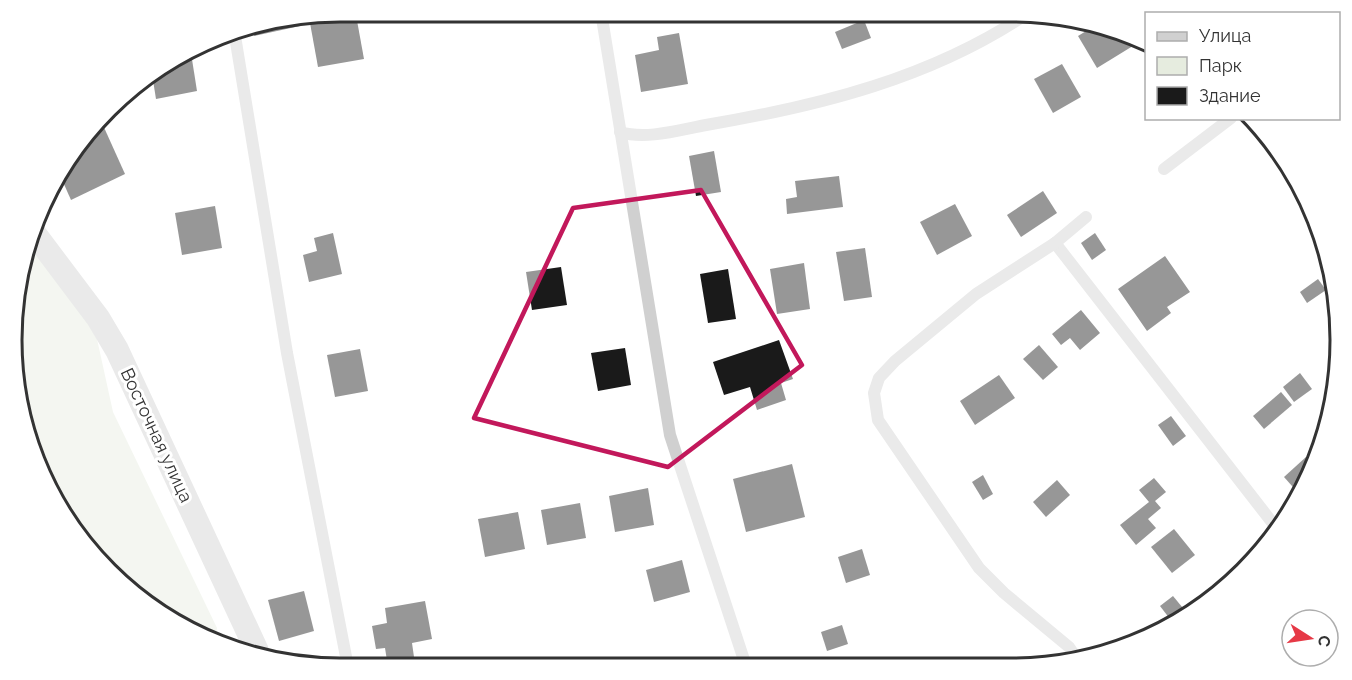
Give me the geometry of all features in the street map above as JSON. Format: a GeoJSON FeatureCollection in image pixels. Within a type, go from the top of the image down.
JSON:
{"type":"FeatureCollection","features":[{"type":"Feature","properties":{"kind":"street","name":"Восточная улица"},"geometry":{"type":"LineString","coordinates":[[39,239],[98,318],[117,350],[255,646]]}},
{"type":"Feature","properties":{"kind":"lane"},"geometry":{"type":"LineString","coordinates":[[603,22],[670,435],[743,658]]}},
{"type":"Feature","properties":{"kind":"lane"},"geometry":{"type":"LineString","coordinates":[[620,132],[630,135],[656,134],[798,108],[845,95],[947,59],[1014,22]]}},
{"type":"Feature","properties":{"kind":"lane"},"geometry":{"type":"LineString","coordinates":[[236,40],[288,353],[346,658]]}},
{"type":"Feature","properties":{"kind":"lane"},"geometry":{"type":"LineString","coordinates":[[1164,169],[1228,120]]}},
{"type":"Feature","properties":{"kind":"lane"},"geometry":{"type":"LineString","coordinates":[[1072,651],[1004,593],[979,568],[878,420],[874,393],[879,378],[913,346],[976,294],[1055,243],[1086,217]]}},
{"type":"Feature","properties":{"kind":"lane"},"geometry":{"type":"LineString","coordinates":[[1055,243],[1272,522]]}},
{"type":"Feature","properties":{"kind":"highlighted area"},"geometry":{"type":"Polygon","coordinates":[[[701,190],[802,365],[668,467],[474,418],[573,208],[701,190]]]}},
{"type":"Feature","properties":{"kind":"green space"},"geometry":{"type":"Polygon","coordinates":[[[38,240],[97,339],[113,412],[217,628],[216,632],[181,615],[147,592],[115,565],[76,516],[55,480],[33,422],[23,361],[25,299],[38,240]]]}},
{"type":"Feature","properties":{"kind":"building"},"geometry":{"type":"Polygon","coordinates":[[[357,22],[364,59],[318,67],[310,24],[357,22]]]}},
{"type":"Feature","properties":{"kind":"building"},"geometry":{"type":"Polygon","coordinates":[[[865,22],[871,38],[842,49],[835,32],[865,22]]]}},
{"type":"Feature","properties":{"kind":"building"},"geometry":{"type":"Polygon","coordinates":[[[300,26],[254,36],[258,33],[300,26]]]}},
{"type":"Feature","properties":{"kind":"building"},"geometry":{"type":"Polygon","coordinates":[[[1086,31],[1132,46],[1097,68],[1078,36],[1086,31]]]}},
{"type":"Feature","properties":{"kind":"building"},"geometry":{"type":"Polygon","coordinates":[[[679,33],[688,84],[641,92],[635,55],[659,50],[657,37],[679,33]]]}},
{"type":"Feature","properties":{"kind":"building"},"geometry":{"type":"Polygon","coordinates":[[[192,59],[197,91],[156,99],[154,83],[192,59]]]}},
{"type":"Feature","properties":{"kind":"building"},"geometry":{"type":"Polygon","coordinates":[[[1062,64],[1081,97],[1053,113],[1034,79],[1062,64]]]}},
{"type":"Feature","properties":{"kind":"building"},"geometry":{"type":"Polygon","coordinates":[[[104,128],[125,174],[71,200],[64,184],[104,128]]]}},
{"type":"Feature","properties":{"kind":"building"},"geometry":{"type":"Polygon","coordinates":[[[714,151],[721,192],[696,196],[689,156],[714,151]]]}},
{"type":"Feature","properties":{"kind":"building"},"geometry":{"type":"Polygon","coordinates":[[[839,176],[843,207],[787,214],[786,199],[797,197],[795,181],[839,176]]]}},
{"type":"Feature","properties":{"kind":"building"},"geometry":{"type":"Polygon","coordinates":[[[1043,191],[1057,213],[1021,237],[1007,215],[1043,191]]]}},
{"type":"Feature","properties":{"kind":"building"},"geometry":{"type":"Polygon","coordinates":[[[955,204],[972,236],[937,255],[920,222],[955,204]]]}},
{"type":"Feature","properties":{"kind":"building"},"geometry":{"type":"Polygon","coordinates":[[[215,206],[222,248],[182,255],[175,213],[215,206]]]}},
{"type":"Feature","properties":{"kind":"building"},"geometry":{"type":"Polygon","coordinates":[[[333,233],[342,274],[309,282],[303,255],[317,251],[314,238],[333,233]]]}},
{"type":"Feature","properties":{"kind":"building"},"geometry":{"type":"Polygon","coordinates":[[[1095,233],[1106,250],[1092,260],[1081,243],[1095,233]]]}},
{"type":"Feature","properties":{"kind":"building"},"geometry":{"type":"Polygon","coordinates":[[[865,248],[872,297],[844,301],[836,252],[865,248]]]}},
{"type":"Feature","properties":{"kind":"building"},"geometry":{"type":"Polygon","coordinates":[[[1165,256],[1190,292],[1167,307],[1171,313],[1147,331],[1118,289],[1165,256]]]}},
{"type":"Feature","properties":{"kind":"building"},"geometry":{"type":"Polygon","coordinates":[[[804,263],[810,309],[777,314],[770,269],[804,263]]]}},
{"type":"Feature","properties":{"kind":"building"},"geometry":{"type":"Polygon","coordinates":[[[561,267],[567,305],[532,310],[526,272],[561,267]]]}},
{"type":"Feature","properties":{"kind":"building"},"geometry":{"type":"Polygon","coordinates":[[[728,269],[736,319],[708,323],[700,274],[728,269]]]}},
{"type":"Feature","properties":{"kind":"building"},"geometry":{"type":"Polygon","coordinates":[[[1318,279],[1325,290],[1307,303],[1300,292],[1318,279]]]}},
{"type":"Feature","properties":{"kind":"building"},"geometry":{"type":"Polygon","coordinates":[[[1081,310],[1100,333],[1080,350],[1070,338],[1061,345],[1052,334],[1081,310]]]}},
{"type":"Feature","properties":{"kind":"building"},"geometry":{"type":"Polygon","coordinates":[[[779,340],[793,379],[781,383],[786,400],[757,410],[750,387],[724,395],[713,362],[779,340]]]}},
{"type":"Feature","properties":{"kind":"building"},"geometry":{"type":"Polygon","coordinates":[[[1039,345],[1058,367],[1043,380],[1023,359],[1039,345]]]}},
{"type":"Feature","properties":{"kind":"building"},"geometry":{"type":"Polygon","coordinates":[[[625,348],[631,385],[598,391],[591,353],[625,348]]]}},
{"type":"Feature","properties":{"kind":"building"},"geometry":{"type":"Polygon","coordinates":[[[360,349],[368,391],[335,397],[327,355],[360,349]]]}},
{"type":"Feature","properties":{"kind":"building"},"geometry":{"type":"Polygon","coordinates":[[[1300,373],[1312,389],[1294,402],[1283,387],[1300,373]]]}},
{"type":"Feature","properties":{"kind":"building"},"geometry":{"type":"Polygon","coordinates":[[[999,375],[1015,398],[975,425],[960,401],[999,375]]]}},
{"type":"Feature","properties":{"kind":"building"},"geometry":{"type":"Polygon","coordinates":[[[1281,392],[1292,405],[1264,429],[1253,416],[1281,392]]]}},
{"type":"Feature","properties":{"kind":"building"},"geometry":{"type":"Polygon","coordinates":[[[1171,416],[1186,436],[1173,446],[1158,425],[1171,416]]]}},
{"type":"Feature","properties":{"kind":"building"},"geometry":{"type":"Polygon","coordinates":[[[1306,457],[1293,487],[1284,477],[1306,457]]]}},
{"type":"Feature","properties":{"kind":"building"},"geometry":{"type":"Polygon","coordinates":[[[792,464],[805,517],[746,532],[733,479],[792,464]]]}},
{"type":"Feature","properties":{"kind":"building"},"geometry":{"type":"Polygon","coordinates":[[[983,475],[993,494],[983,500],[972,482],[983,475]]]}},
{"type":"Feature","properties":{"kind":"building"},"geometry":{"type":"Polygon","coordinates":[[[1154,478],[1166,492],[1155,501],[1161,508],[1148,519],[1156,528],[1136,545],[1120,525],[1149,502],[1139,490],[1154,478]]]}},
{"type":"Feature","properties":{"kind":"building"},"geometry":{"type":"Polygon","coordinates":[[[1057,480],[1070,495],[1046,517],[1033,502],[1057,480]]]}},
{"type":"Feature","properties":{"kind":"building"},"geometry":{"type":"Polygon","coordinates":[[[648,488],[654,525],[615,532],[609,496],[648,488]]]}},
{"type":"Feature","properties":{"kind":"building"},"geometry":{"type":"Polygon","coordinates":[[[580,503],[586,538],[547,545],[541,510],[580,503]]]}},
{"type":"Feature","properties":{"kind":"building"},"geometry":{"type":"Polygon","coordinates":[[[518,512],[525,549],[485,557],[478,519],[518,512]]]}},
{"type":"Feature","properties":{"kind":"building"},"geometry":{"type":"Polygon","coordinates":[[[1174,529],[1195,555],[1172,573],[1151,547],[1174,529]]]}},
{"type":"Feature","properties":{"kind":"building"},"geometry":{"type":"Polygon","coordinates":[[[862,549],[870,575],[846,583],[838,557],[862,549]]]}},
{"type":"Feature","properties":{"kind":"building"},"geometry":{"type":"Polygon","coordinates":[[[682,560],[690,592],[654,602],[646,570],[682,560]]]}},
{"type":"Feature","properties":{"kind":"building"},"geometry":{"type":"Polygon","coordinates":[[[304,591],[314,631],[279,641],[268,600],[304,591]]]}},
{"type":"Feature","properties":{"kind":"building"},"geometry":{"type":"Polygon","coordinates":[[[1173,596],[1183,608],[1168,617],[1160,606],[1173,596]]]}},
{"type":"Feature","properties":{"kind":"building"},"geometry":{"type":"Polygon","coordinates":[[[425,601],[432,639],[412,643],[414,658],[387,658],[385,648],[376,649],[372,626],[387,623],[385,608],[425,601]]]}},
{"type":"Feature","properties":{"kind":"building"},"geometry":{"type":"Polygon","coordinates":[[[842,625],[848,644],[827,651],[821,632],[842,625]]]}}]}
